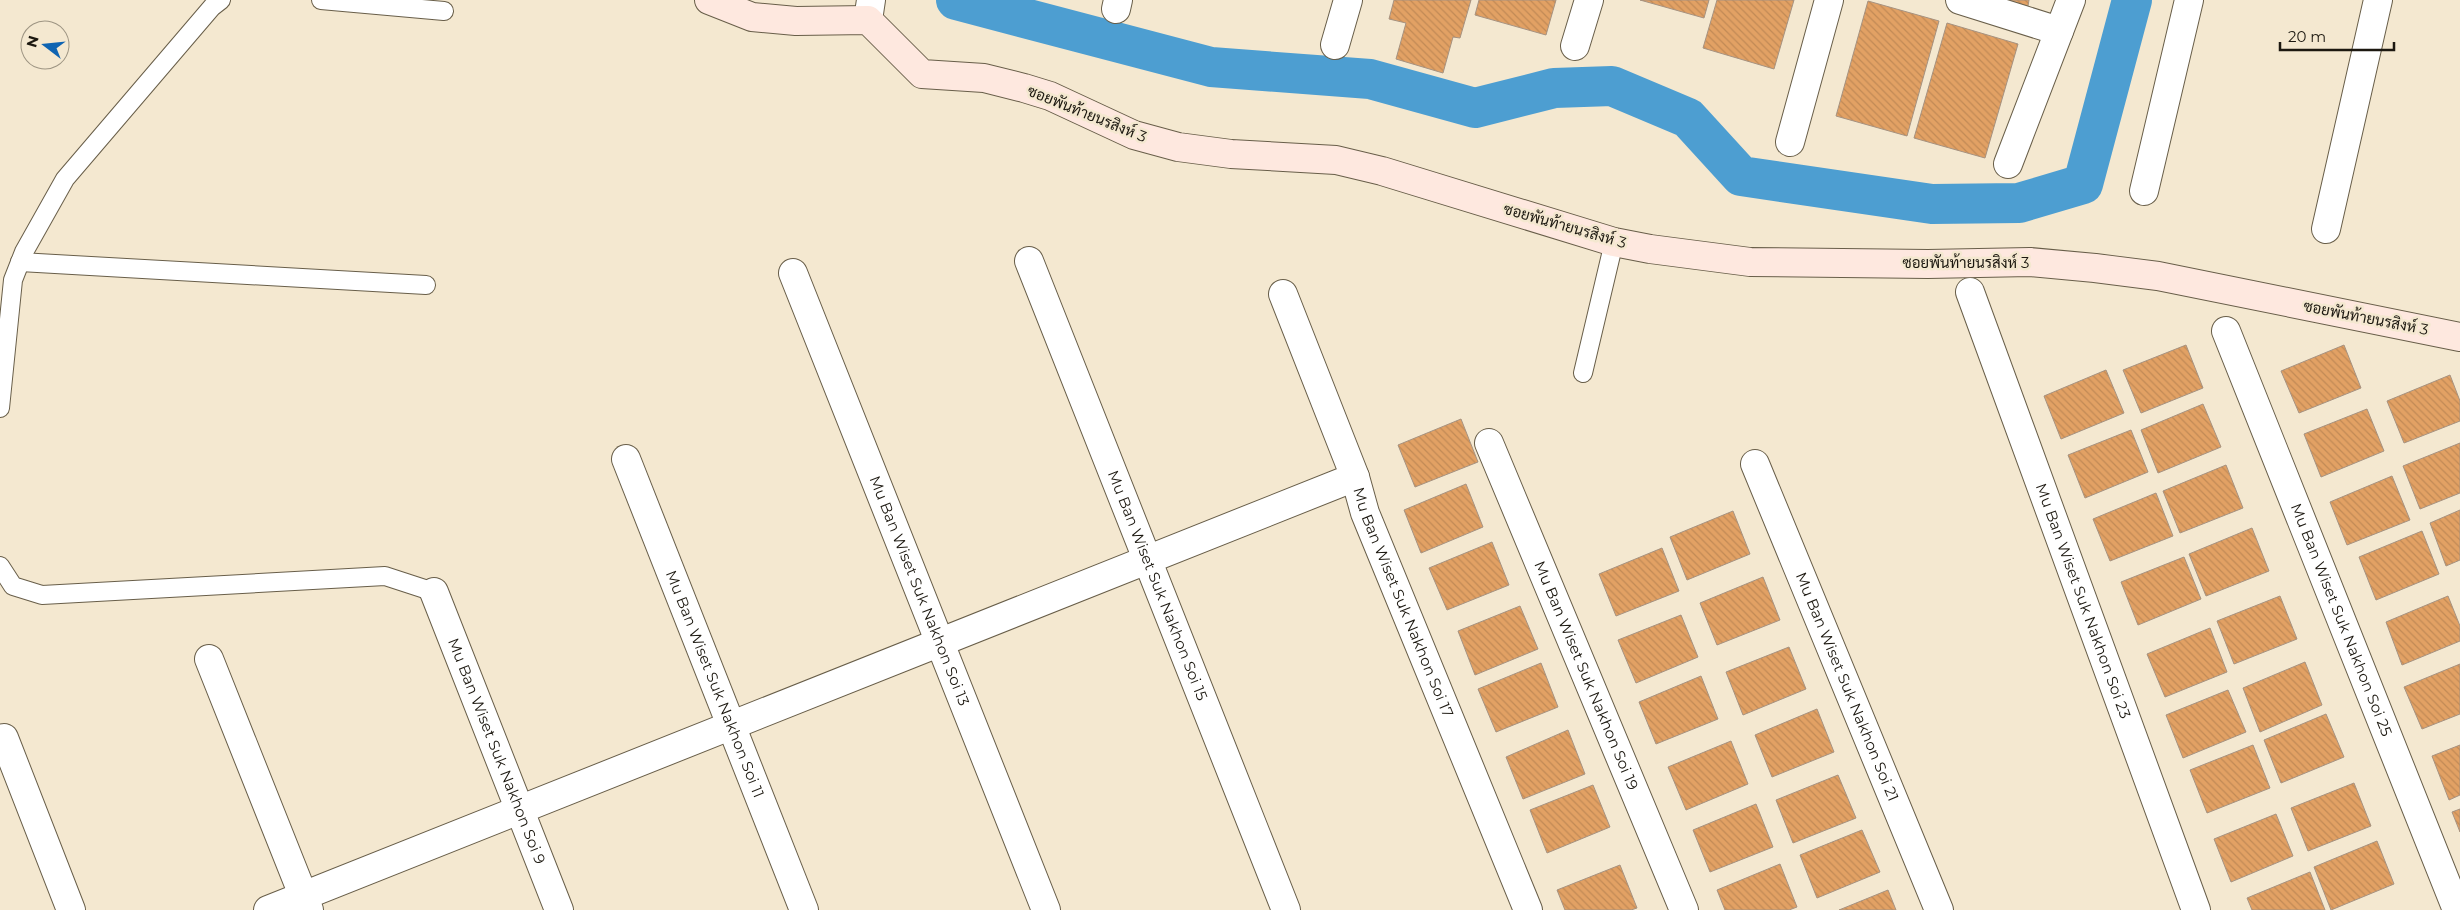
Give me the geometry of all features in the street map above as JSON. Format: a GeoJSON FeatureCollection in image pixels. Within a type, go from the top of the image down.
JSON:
{"type":"FeatureCollection","features":[{"type":"Feature","properties":{"kind":"street","name":"ซอยพันท้ายนรสิงห์ 3"},"geometry":{"type":"LineString","coordinates":[[709,0],[752,17],[796,21],[869,10],[922,74],[984,78],[1024,88],[1050,96],[1134,135],[1178,147],[1231,154],[1336,160],[1382,171],[1614,242],[1650,249],[1750,262],[1928,264],[2030,262],[2095,268],[2158,276],[2460,337]]}},
{"type":"Feature","properties":{"kind":"street"},"geometry":{"type":"LineString","coordinates":[[1335,45],[1348,0]]}},
{"type":"Feature","properties":{"kind":"street"},"geometry":{"type":"LineString","coordinates":[[1575,46],[1589,0]]}},
{"type":"Feature","properties":{"kind":"street"},"geometry":{"type":"LineString","coordinates":[[1790,142],[1828,0]]}},
{"type":"Feature","properties":{"kind":"street"},"geometry":{"type":"LineString","coordinates":[[1960,0],[2059,31]]}},
{"type":"Feature","properties":{"kind":"street"},"geometry":{"type":"LineString","coordinates":[[2008,164],[2071,0]]}},
{"type":"Feature","properties":{"kind":"street"},"geometry":{"type":"LineString","coordinates":[[2144,191],[2189,0]]}},
{"type":"Feature","properties":{"kind":"street"},"geometry":{"type":"LineString","coordinates":[[2326,229],[2378,0]]}},
{"type":"Feature","properties":{"kind":"street","name":"Mu Ban Wiset Suk Nakhon Soi 15"},"geometry":{"type":"LineString","coordinates":[[1029,261],[1286,910]]}},
{"type":"Feature","properties":{"kind":"street","name":"Mu Ban Wiset Suk Nakhon Soi 13"},"geometry":{"type":"LineString","coordinates":[[793,273],[1046,910]]}},
{"type":"Feature","properties":{"kind":"street","name":"Mu Ban Wiset Suk Nakhon Soi 23"},"geometry":{"type":"LineString","coordinates":[[1970,292],[2196,910]]}},
{"type":"Feature","properties":{"kind":"street","name":"Mu Ban Wiset Suk Nakhon Soi 17"},"geometry":{"type":"LineString","coordinates":[[1283,294],[1355,477],[1364,513],[1528,910]]}},
{"type":"Feature","properties":{"kind":"street","name":"Mu Ban Wiset Suk Nakhon Soi 25"},"geometry":{"type":"LineString","coordinates":[[2226,331],[2457,910]]}},
{"type":"Feature","properties":{"kind":"street","name":"Mu Ban Wiset Suk Nakhon Soi 19"},"geometry":{"type":"LineString","coordinates":[[1489,443],[1684,910]]}},
{"type":"Feature","properties":{"kind":"street","name":"Mu Ban Wiset Suk Nakhon Soi 11"},"geometry":{"type":"LineString","coordinates":[[626,459],[804,910]]}},
{"type":"Feature","properties":{"kind":"street","name":"Mu Ban Wiset Suk Nakhon Soi 21"},"geometry":{"type":"LineString","coordinates":[[1755,464],[1939,910]]}},
{"type":"Feature","properties":{"kind":"street"},"geometry":{"type":"LineString","coordinates":[[268,910],[306,903],[520,810],[1355,477]]}},
{"type":"Feature","properties":{"kind":"street","name":"Mu Ban Wiset Suk Nakhon Soi 9"},"geometry":{"type":"LineString","coordinates":[[434,592],[559,910]]}},
{"type":"Feature","properties":{"kind":"street"},"geometry":{"type":"LineString","coordinates":[[209,659],[306,903]]}},
{"type":"Feature","properties":{"kind":"street"},"geometry":{"type":"LineString","coordinates":[[4,738],[71,910]]}},
{"type":"Feature","properties":{"kind":"lane"},"geometry":{"type":"LineString","coordinates":[[0,408],[13,280],[20,262],[65,179],[212,7],[221,0]]}},
{"type":"Feature","properties":{"kind":"lane"},"geometry":{"type":"LineString","coordinates":[[322,0],[444,12]]}},
{"type":"Feature","properties":{"kind":"lane"},"geometry":{"type":"LineString","coordinates":[[1583,373],[1614,242]]}},
{"type":"Feature","properties":{"kind":"lane"},"geometry":{"type":"LineString","coordinates":[[20,262],[426,284]]}},
{"type":"Feature","properties":{"kind":"lane"},"geometry":{"type":"LineString","coordinates":[[0,566],[12,586],[42,595],[385,576],[434,592]]}},
{"type":"Feature","properties":{"kind":"building"},"geometry":{"type":"Polygon","coordinates":[[[1394,0],[1471,0],[1460,38],[1453,37],[1443,73],[1396,59],[1406,23],[1389,19],[1394,0]]]}},
{"type":"Feature","properties":{"kind":"building"},"geometry":{"type":"Polygon","coordinates":[[[1479,0],[1556,0],[1546,35],[1475,15],[1479,0]]]}},
{"type":"Feature","properties":{"kind":"building"},"geometry":{"type":"Polygon","coordinates":[[[1640,0],[1709,0],[1704,18],[1640,0]]]}},
{"type":"Feature","properties":{"kind":"building"},"geometry":{"type":"Polygon","coordinates":[[[1717,0],[1794,0],[1774,69],[1703,48],[1717,0]]]}},
{"type":"Feature","properties":{"kind":"building"},"geometry":{"type":"Polygon","coordinates":[[[2008,0],[2029,0],[2028,6],[2008,0]]]}},
{"type":"Feature","properties":{"kind":"building"},"geometry":{"type":"Polygon","coordinates":[[[1868,1],[1939,21],[1907,136],[1836,116],[1868,1]]]}},
{"type":"Feature","properties":{"kind":"building"},"geometry":{"type":"Polygon","coordinates":[[[1947,23],[2018,44],[1985,158],[1914,138],[1947,23]]]}},
{"type":"Feature","properties":{"kind":"building"},"geometry":{"type":"Polygon","coordinates":[[[2186,345],[2203,388],[2141,413],[2123,370],[2186,345]]]}},
{"type":"Feature","properties":{"kind":"building"},"geometry":{"type":"Polygon","coordinates":[[[2344,345],[2361,388],[2299,413],[2281,371],[2344,345]]]}},
{"type":"Feature","properties":{"kind":"building"},"geometry":{"type":"Polygon","coordinates":[[[2106,370],[2124,413],[2061,439],[2044,396],[2106,370]]]}},
{"type":"Feature","properties":{"kind":"building"},"geometry":{"type":"Polygon","coordinates":[[[2450,375],[2460,401],[2460,421],[2404,443],[2387,401],[2450,375]]]}},
{"type":"Feature","properties":{"kind":"building"},"geometry":{"type":"Polygon","coordinates":[[[2203,404],[2221,447],[2158,473],[2141,430],[2203,404]]]}},
{"type":"Feature","properties":{"kind":"building"},"geometry":{"type":"Polygon","coordinates":[[[2367,409],[2384,451],[2321,477],[2304,434],[2367,409]]]}},
{"type":"Feature","properties":{"kind":"building"},"geometry":{"type":"Polygon","coordinates":[[[1461,419],[1478,462],[1415,487],[1398,445],[1461,419]]]}},
{"type":"Feature","properties":{"kind":"building"},"geometry":{"type":"Polygon","coordinates":[[[2131,430],[2148,472],[2085,498],[2068,455],[2131,430]]]}},
{"type":"Feature","properties":{"kind":"building"},"geometry":{"type":"Polygon","coordinates":[[[2460,443],[2460,493],[2420,509],[2403,466],[2460,443]]]}},
{"type":"Feature","properties":{"kind":"building"},"geometry":{"type":"Polygon","coordinates":[[[2226,465],[2243,508],[2180,533],[2163,491],[2226,465]]]}},
{"type":"Feature","properties":{"kind":"building"},"geometry":{"type":"Polygon","coordinates":[[[2392,476],[2410,520],[2347,545],[2330,502],[2392,476]]]}},
{"type":"Feature","properties":{"kind":"building"},"geometry":{"type":"Polygon","coordinates":[[[1466,484],[1483,527],[1421,553],[1404,510],[1466,484]]]}},
{"type":"Feature","properties":{"kind":"building"},"geometry":{"type":"Polygon","coordinates":[[[2156,493],[2173,536],[2110,561],[2093,519],[2156,493]]]}},
{"type":"Feature","properties":{"kind":"building"},"geometry":{"type":"Polygon","coordinates":[[[2460,510],[2460,560],[2446,566],[2430,523],[2460,510]]]}},
{"type":"Feature","properties":{"kind":"building"},"geometry":{"type":"Polygon","coordinates":[[[1733,511],[1750,554],[1687,580],[1670,537],[1733,511]]]}},
{"type":"Feature","properties":{"kind":"building"},"geometry":{"type":"Polygon","coordinates":[[[2252,528],[2269,571],[2206,596],[2189,554],[2252,528]]]}},
{"type":"Feature","properties":{"kind":"building"},"geometry":{"type":"Polygon","coordinates":[[[2422,531],[2439,574],[2376,600],[2359,557],[2422,531]]]}},
{"type":"Feature","properties":{"kind":"building"},"geometry":{"type":"Polygon","coordinates":[[[1492,542],[1509,585],[1447,610],[1429,568],[1492,542]]]}},
{"type":"Feature","properties":{"kind":"building"},"geometry":{"type":"Polygon","coordinates":[[[1662,548],[1679,591],[1616,616],[1599,574],[1662,548]]]}},
{"type":"Feature","properties":{"kind":"building"},"geometry":{"type":"Polygon","coordinates":[[[2184,557],[2201,599],[2138,625],[2121,582],[2184,557]]]}},
{"type":"Feature","properties":{"kind":"building"},"geometry":{"type":"Polygon","coordinates":[[[1763,577],[1780,620],[1717,645],[1700,603],[1763,577]]]}},
{"type":"Feature","properties":{"kind":"building"},"geometry":{"type":"Polygon","coordinates":[[[2280,596],[2297,639],[2234,664],[2217,621],[2280,596]]]}},
{"type":"Feature","properties":{"kind":"building"},"geometry":{"type":"Polygon","coordinates":[[[2448,596],[2460,626],[2460,641],[2402,665],[2386,622],[2448,596]]]}},
{"type":"Feature","properties":{"kind":"building"},"geometry":{"type":"Polygon","coordinates":[[[1520,606],[1538,649],[1475,675],[1458,631],[1520,606]]]}},
{"type":"Feature","properties":{"kind":"building"},"geometry":{"type":"Polygon","coordinates":[[[1681,615],[1698,657],[1636,683],[1618,640],[1681,615]]]}},
{"type":"Feature","properties":{"kind":"building"},"geometry":{"type":"Polygon","coordinates":[[[2210,628],[2227,672],[2165,697],[2147,654],[2210,628]]]}},
{"type":"Feature","properties":{"kind":"building"},"geometry":{"type":"Polygon","coordinates":[[[1789,647],[1806,689],[1743,715],[1726,672],[1789,647]]]}},
{"type":"Feature","properties":{"kind":"building"},"geometry":{"type":"Polygon","coordinates":[[[2305,662],[2322,705],[2260,732],[2243,688],[2305,662]]]}},
{"type":"Feature","properties":{"kind":"building"},"geometry":{"type":"Polygon","coordinates":[[[1541,663],[1558,707],[1496,732],[1478,689],[1541,663]]]}},
{"type":"Feature","properties":{"kind":"building"},"geometry":{"type":"Polygon","coordinates":[[[2460,664],[2460,714],[2422,729],[2404,687],[2460,664]]]}},
{"type":"Feature","properties":{"kind":"building"},"geometry":{"type":"Polygon","coordinates":[[[1701,676],[1718,719],[1656,744],[1639,702],[1701,676]]]}},
{"type":"Feature","properties":{"kind":"building"},"geometry":{"type":"Polygon","coordinates":[[[2228,690],[2246,732],[2183,758],[2166,715],[2228,690]]]}},
{"type":"Feature","properties":{"kind":"building"},"geometry":{"type":"Polygon","coordinates":[[[1817,709],[1834,752],[1772,777],[1755,735],[1817,709]]]}},
{"type":"Feature","properties":{"kind":"building"},"geometry":{"type":"Polygon","coordinates":[[[2326,714],[2344,757],[2281,783],[2264,740],[2326,714]]]}},
{"type":"Feature","properties":{"kind":"building"},"geometry":{"type":"Polygon","coordinates":[[[1568,730],[1585,774],[1523,799],[1506,757],[1568,730]]]}},
{"type":"Feature","properties":{"kind":"building"},"geometry":{"type":"Polygon","coordinates":[[[1731,741],[1748,784],[1686,810],[1668,767],[1731,741]]]}},
{"type":"Feature","properties":{"kind":"building"},"geometry":{"type":"Polygon","coordinates":[[[2253,745],[2270,788],[2207,813],[2190,770],[2253,745]]]}},
{"type":"Feature","properties":{"kind":"building"},"geometry":{"type":"Polygon","coordinates":[[[2460,745],[2460,795],[2449,800],[2432,756],[2460,745]]]}},
{"type":"Feature","properties":{"kind":"building"},"geometry":{"type":"Polygon","coordinates":[[[1838,775],[1856,818],[1793,843],[1776,800],[1838,775]]]}},
{"type":"Feature","properties":{"kind":"building"},"geometry":{"type":"Polygon","coordinates":[[[2354,783],[2371,826],[2308,851],[2291,808],[2354,783]]]}},
{"type":"Feature","properties":{"kind":"building"},"geometry":{"type":"Polygon","coordinates":[[[1593,785],[1610,827],[1547,853],[1530,810],[1593,785]]]}},
{"type":"Feature","properties":{"kind":"building"},"geometry":{"type":"Polygon","coordinates":[[[1756,804],[1773,847],[1710,872],[1693,830],[1756,804]]]}},
{"type":"Feature","properties":{"kind":"building"},"geometry":{"type":"Polygon","coordinates":[[[2460,809],[2460,832],[2452,812],[2460,809]]]}},
{"type":"Feature","properties":{"kind":"building"},"geometry":{"type":"Polygon","coordinates":[[[2276,814],[2293,856],[2231,882],[2214,839],[2276,814]]]}},
{"type":"Feature","properties":{"kind":"building"},"geometry":{"type":"Polygon","coordinates":[[[1862,830],[1880,872],[1817,898],[1800,855],[1862,830]]]}},
{"type":"Feature","properties":{"kind":"building"},"geometry":{"type":"Polygon","coordinates":[[[2377,841],[2394,884],[2331,910],[2314,867],[2377,841]]]}},
{"type":"Feature","properties":{"kind":"building"},"geometry":{"type":"Polygon","coordinates":[[[1780,864],[1797,907],[1789,910],[1725,910],[1717,890],[1780,864]]]}},
{"type":"Feature","properties":{"kind":"building"},"geometry":{"type":"Polygon","coordinates":[[[1620,865],[1637,908],[1631,910],[1565,910],[1557,890],[1620,865]]]}},
{"type":"Feature","properties":{"kind":"building"},"geometry":{"type":"Polygon","coordinates":[[[2310,872],[2325,910],[2252,910],[2247,898],[2310,872]]]}},
{"type":"Feature","properties":{"kind":"building"},"geometry":{"type":"Polygon","coordinates":[[[1888,890],[1896,910],[1839,910],[1888,890]]]}},
{"type":"Feature","properties":{"kind":"waterway"},"geometry":{"type":"LineString","coordinates":[[956,0],[1211,67],[1370,79],[1475,108],[1554,88],[1612,86],[1688,118],[1741,176],[1932,204],[2019,203],[2083,184],[2132,0]]}}]}
